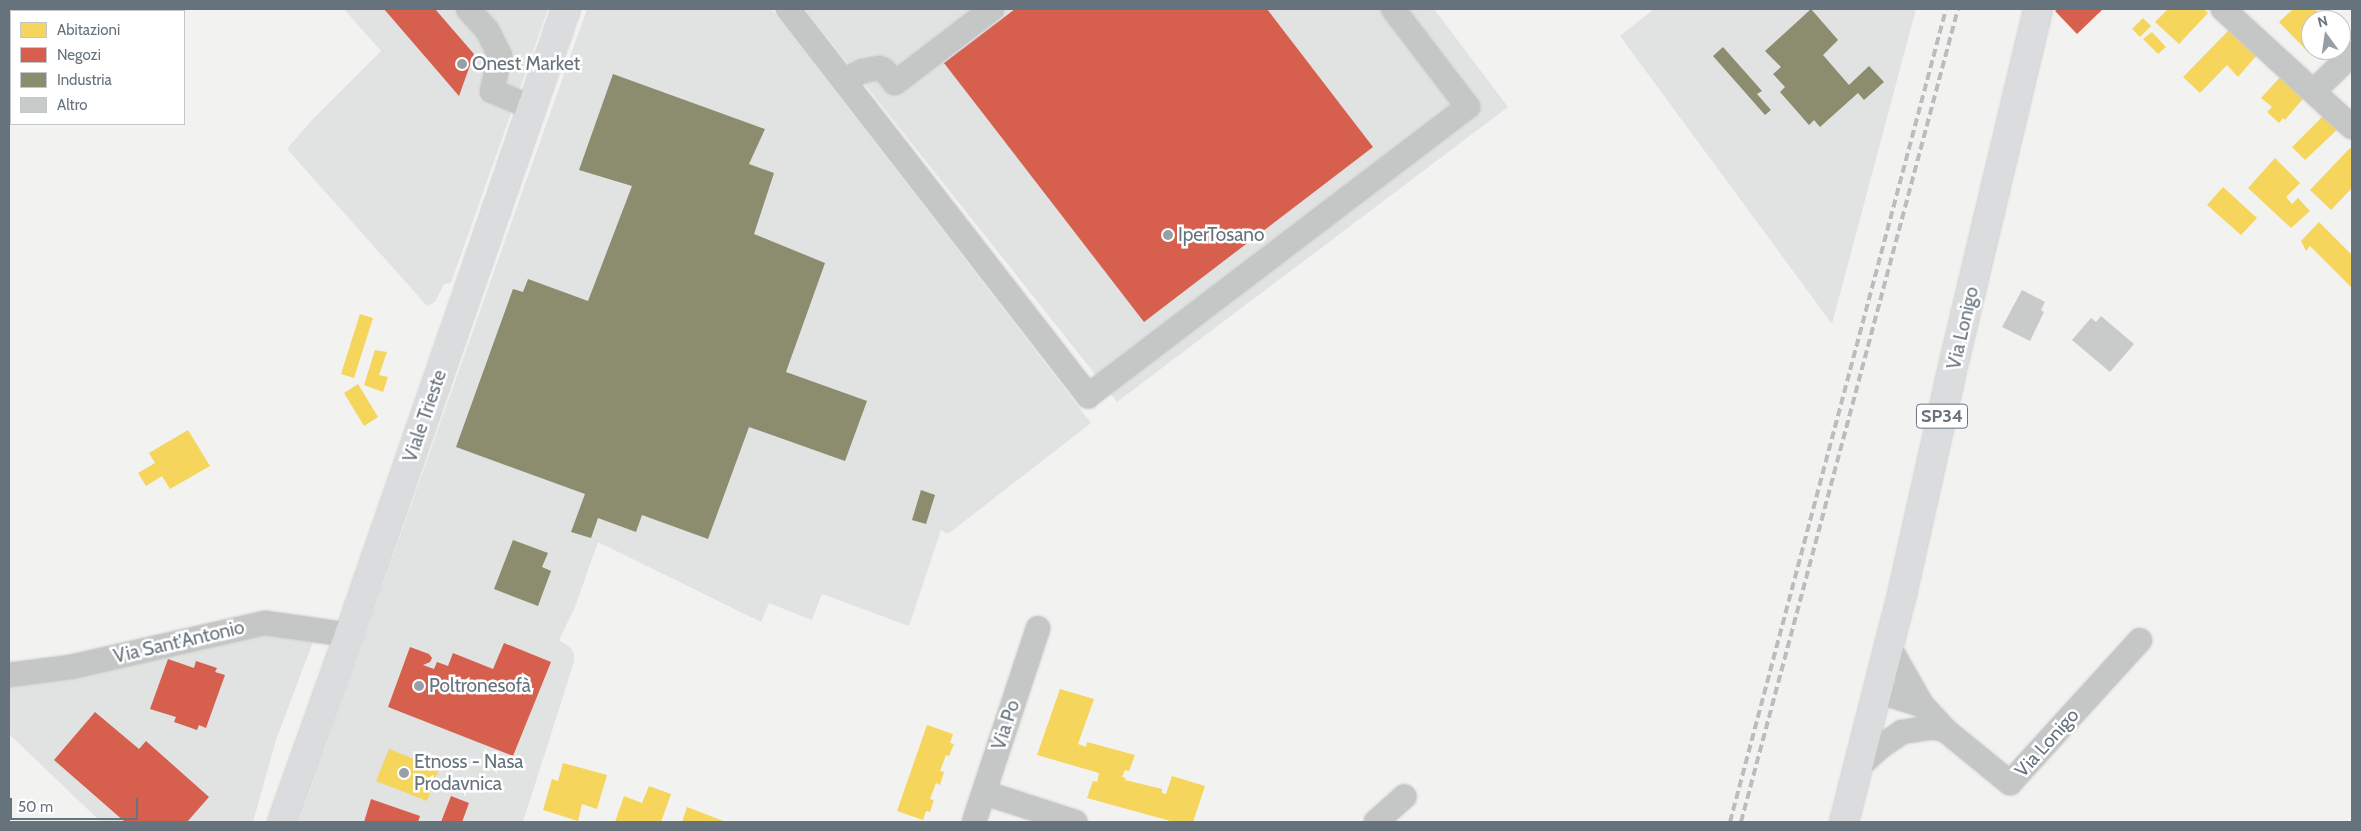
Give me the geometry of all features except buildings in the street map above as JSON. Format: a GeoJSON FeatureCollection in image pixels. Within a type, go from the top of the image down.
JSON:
{"type":"FeatureCollection","features":[{"type":"Feature","properties":{"kind":"main road","name":"Viale Trieste"},"geometry":{"type":"LineString","coordinates":[[282,822],[349,635],[566,9]]}},
{"type":"Feature","properties":{"kind":"main road","name":"Via Lonigo"},"geometry":{"type":"LineString","coordinates":[[1844,822],[1889,647],[2038,9]]}},
{"type":"Feature","properties":{"kind":"street"},"geometry":{"type":"LineString","coordinates":[[468,9],[487,30],[500,56],[492,91],[533,108]]}},
{"type":"Feature","properties":{"kind":"street"},"geometry":{"type":"LineString","coordinates":[[788,9],[845,80],[1088,396],[1468,107],[1393,9]]}},
{"type":"Feature","properties":{"kind":"street"},"geometry":{"type":"LineString","coordinates":[[845,80],[863,71],[879,68],[884,70],[896,83],[992,9]]}},
{"type":"Feature","properties":{"kind":"street"},"geometry":{"type":"LineString","coordinates":[[2223,9],[2315,90],[2352,127]]}},
{"type":"Feature","properties":{"kind":"street"},"geometry":{"type":"LineString","coordinates":[[2315,90],[2352,54]]}},
{"type":"Feature","properties":{"kind":"street","name":"Via Sant'Antonio"},"geometry":{"type":"LineString","coordinates":[[9,674],[71,667],[264,623],[349,635]]}},
{"type":"Feature","properties":{"kind":"street","name":"Via Po"},"geometry":{"type":"LineString","coordinates":[[974,822],[1038,628]]}},
{"type":"Feature","properties":{"kind":"street","name":"Via Lonigo"},"geometry":{"type":"LineString","coordinates":[[1889,647],[1922,704],[1945,730],[2010,783],[2140,640]]}},
{"type":"Feature","properties":{"kind":"street"},"geometry":{"type":"LineString","coordinates":[[1877,691],[1911,729]]}},
{"type":"Feature","properties":{"kind":"street"},"geometry":{"type":"LineString","coordinates":[[1877,691],[1922,704]]}},
{"type":"Feature","properties":{"kind":"street"},"geometry":{"type":"LineString","coordinates":[[1858,767],[1889,740],[1911,729],[1932,727],[1945,730]]}},
{"type":"Feature","properties":{"kind":"street"},"geometry":{"type":"LineString","coordinates":[[985,793],[1075,822]]}},
{"type":"Feature","properties":{"kind":"street"},"geometry":{"type":"LineString","coordinates":[[1376,822],[1404,797]]}},
{"type":"Feature","properties":{"kind":"shaded area"},"geometry":{"type":"Polygon","coordinates":[[[344,9],[548,9],[451,283],[444,284],[435,302],[427,306],[287,149],[311,121],[381,51],[344,9]]]}},
{"type":"Feature","properties":{"kind":"shaded area"},"geometry":{"type":"Polygon","coordinates":[[[587,9],[771,9],[1091,423],[953,530],[947,534],[941,530],[909,626],[822,594],[812,620],[769,603],[761,622],[598,542],[575,607],[559,640],[571,648],[574,654],[574,662],[523,822],[299,822],[587,9]]]}},
{"type":"Feature","properties":{"kind":"shaded area"},"geometry":{"type":"Polygon","coordinates":[[[805,9],[1434,9],[1508,107],[1117,402],[805,9]]]}},
{"type":"Feature","properties":{"kind":"shaded area"},"geometry":{"type":"Polygon","coordinates":[[[1654,9],[1916,9],[1832,324],[1620,36],[1654,9]]]}},
{"type":"Feature","properties":{"kind":"shaded area"},"geometry":{"type":"Polygon","coordinates":[[[257,631],[313,642],[276,740],[253,822],[101,822],[9,734],[9,686],[257,631]]]}},
{"type":"Feature","properties":{"kind":"railway"},"geometry":{"type":"LineString","coordinates":[[1730,822],[1946,9]]}},
{"type":"Feature","properties":{"kind":"railway"},"geometry":{"type":"LineString","coordinates":[[1741,822],[1958,9]]}},
{"type":"Feature","properties":{"kind":"place","name":"Onest Market"},"geometry":{"type":"Point","coordinates":[462,64]}},
{"type":"Feature","properties":{"kind":"place","name":"IperTosano"},"geometry":{"type":"Point","coordinates":[1168,235]}},
{"type":"Feature","properties":{"kind":"place","name":"Poltronesofà"},"geometry":{"type":"Point","coordinates":[419,686]}},
{"type":"Feature","properties":{"kind":"place","name":"Etnoss - Nasa Prodavnica"},"geometry":{"type":"Point","coordinates":[404,773]}}]}
